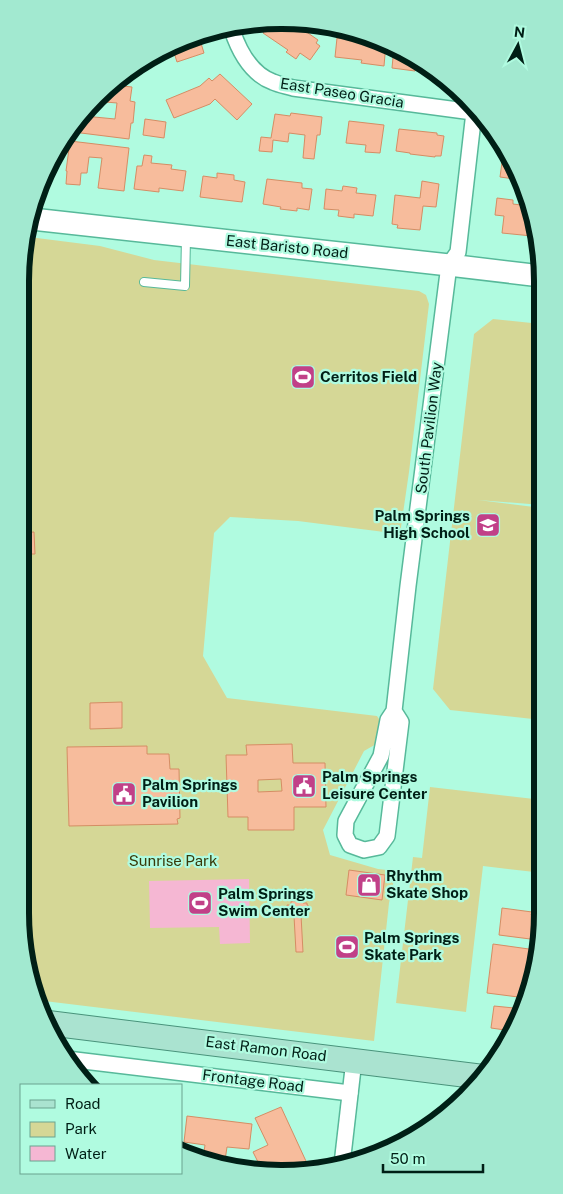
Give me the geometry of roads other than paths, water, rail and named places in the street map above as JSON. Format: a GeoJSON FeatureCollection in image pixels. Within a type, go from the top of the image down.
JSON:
{"type":"FeatureCollection","features":[{"type":"Feature","properties":{"kind":"main road","name":"East Ramon Road"},"geometry":{"type":"LineString","coordinates":[[55,1024],[474,1076]]}},
{"type":"Feature","properties":{"kind":"street","name":"East Paseo Gracia"},"geometry":{"type":"LineString","coordinates":[[233,34],[241,53],[258,74],[272,82],[293,88],[469,112]]}},
{"type":"Feature","properties":{"kind":"street","name":"South Pavilion Way"},"geometry":{"type":"LineString","coordinates":[[394,711],[401,722],[387,836],[379,847],[364,850],[350,845],[345,835],[346,822],[381,756],[388,720],[394,711],[449,265],[458,252],[476,120]]}},
{"type":"Feature","properties":{"kind":"street","name":"East Baristo Road"},"geometry":{"type":"LineString","coordinates":[[36,219],[534,275]]}},
{"type":"Feature","properties":{"kind":"street","name":"Frontage Road"},"geometry":{"type":"LineString","coordinates":[[76,1060],[350,1092]]}},
{"type":"Feature","properties":{"kind":"street"},"geometry":{"type":"LineString","coordinates":[[343,1158],[354,1060]]}},
{"type":"Feature","properties":{"kind":"lane"},"geometry":{"type":"LineString","coordinates":[[144,282],[185,286],[186,236]]}},
{"type":"Feature","properties":{"kind":"water"},"geometry":{"type":"Polygon","coordinates":[[[249,879],[250,943],[220,944],[219,927],[150,928],[149,881],[249,879]]]}},
{"type":"Feature","properties":{"kind":"place","name":"Cerritos Field"},"geometry":{"type":"Point","coordinates":[303,377]}},
{"type":"Feature","properties":{"kind":"place","name":"Palm Springs High School"},"geometry":{"type":"Point","coordinates":[488,525]}},
{"type":"Feature","properties":{"kind":"place","name":"Palm Springs Leisure Center"},"geometry":{"type":"Point","coordinates":[304,786]}},
{"type":"Feature","properties":{"kind":"place","name":"Palm Springs Pavilion"},"geometry":{"type":"Point","coordinates":[124,794]}},
{"type":"Feature","properties":{"kind":"place","name":"Rhythm Skate Shop"},"geometry":{"type":"Point","coordinates":[369,885]}},
{"type":"Feature","properties":{"kind":"place","name":"Palm Springs Swim Center"},"geometry":{"type":"Point","coordinates":[200,903]}},
{"type":"Feature","properties":{"kind":"place","name":"Palm Springs Skate Park"},"geometry":{"type":"Point","coordinates":[347,947]}},
{"type":"Feature","properties":{"kind":"park label","name":"Sunrise Park"},"geometry":{"type":"Point","coordinates":[173,861]}}]}
